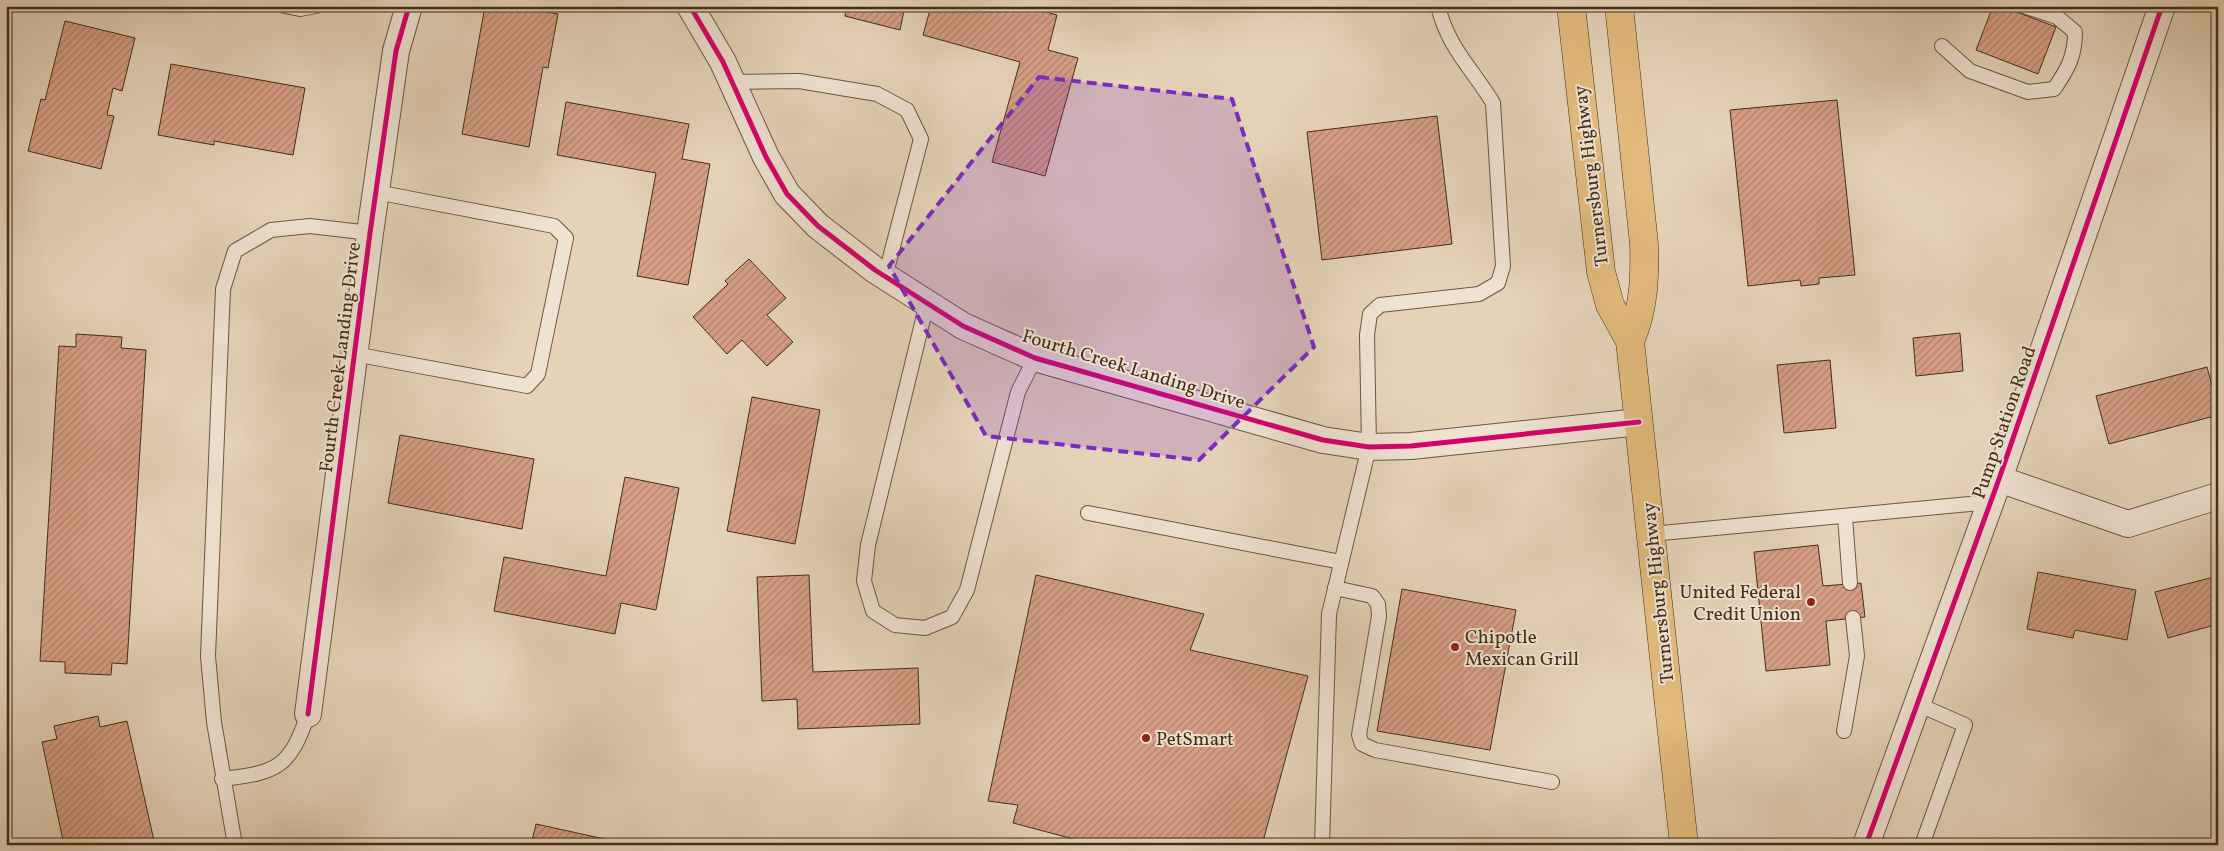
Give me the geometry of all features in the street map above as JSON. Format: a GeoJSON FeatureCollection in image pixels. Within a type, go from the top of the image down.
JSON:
{"type":"FeatureCollection","features":[{"type":"Feature","properties":{"kind":"main road","name":"Turnersburg Highway"},"geometry":{"type":"LineString","coordinates":[[1571,6],[1601,272],[1610,305],[1630,341],[1684,845]]}},
{"type":"Feature","properties":{"kind":"main road","name":"Turnersburg Highway"},"geometry":{"type":"LineString","coordinates":[[1619,6],[1644,244],[1645,275],[1643,302],[1638,323],[1630,341]]}},
{"type":"Feature","properties":{"kind":"street","name":"Fourth Creek Landing Drive"},"geometry":{"type":"LineString","coordinates":[[308,714],[370,233],[396,51],[410,6]]}},
{"type":"Feature","properties":{"kind":"street","name":"Fourth Creek Landing Drive"},"geometry":{"type":"LineString","coordinates":[[690,6],[723,62],[766,157],[787,194],[818,226],[884,277],[962,326],[1035,358],[1323,440],[1369,447],[1411,446],[1639,422]]}},
{"type":"Feature","properties":{"kind":"street","name":"Pump Station Road"},"geometry":{"type":"LineString","coordinates":[[1866,845],[1995,490],[2162,6]]}},
{"type":"Feature","properties":{"kind":"street"},"geometry":{"type":"LineString","coordinates":[[1995,490],[2128,524],[2218,496]]}},
{"type":"Feature","properties":{"kind":"lane"},"geometry":{"type":"LineString","coordinates":[[285,6],[300,9],[316,6]]}},
{"type":"Feature","properties":{"kind":"lane"},"geometry":{"type":"LineString","coordinates":[[1322,845],[1329,614],[1369,447],[1367,335],[1370,314],[1380,305],[1479,294],[1498,283],[1503,266],[1493,103],[1482,84],[1461,59],[1443,27],[1438,6]]}},
{"type":"Feature","properties":{"kind":"lane"},"geometry":{"type":"LineString","coordinates":[[1942,46],[1970,71],[2028,92],[2054,89],[2065,73],[2075,51],[2075,32],[2057,17],[2024,6]]}},
{"type":"Feature","properties":{"kind":"lane"},"geometry":{"type":"LineString","coordinates":[[732,82],[800,81],[878,94],[907,110],[922,139],[884,277]]}},
{"type":"Feature","properties":{"kind":"lane"},"geometry":{"type":"LineString","coordinates":[[354,354],[527,386],[538,374],[566,238],[554,226],[376,192]]}},
{"type":"Feature","properties":{"kind":"lane"},"geometry":{"type":"LineString","coordinates":[[235,845],[222,779],[214,722],[208,656],[223,289],[235,251],[271,230],[310,226],[370,233]]}},
{"type":"Feature","properties":{"kind":"lane"},"geometry":{"type":"LineString","coordinates":[[927,303],[868,545],[864,581],[873,611],[895,625],[925,628],[952,617],[967,590],[1018,392],[1035,358]]}},
{"type":"Feature","properties":{"kind":"lane"},"geometry":{"type":"LineString","coordinates":[[1651,534],[1845,517],[1995,490]]}},
{"type":"Feature","properties":{"kind":"lane"},"geometry":{"type":"LineString","coordinates":[[1088,513],[1341,562]]}},
{"type":"Feature","properties":{"kind":"lane"},"geometry":{"type":"LineString","coordinates":[[1845,517],[1850,584]]}},
{"type":"Feature","properties":{"kind":"lane"},"geometry":{"type":"LineString","coordinates":[[1335,588],[1372,596],[1378,604],[1379,616],[1359,735],[1362,744],[1375,750],[1552,782]]}},
{"type":"Feature","properties":{"kind":"lane"},"geometry":{"type":"LineString","coordinates":[[1844,731],[1858,656],[1853,618]]}},
{"type":"Feature","properties":{"kind":"lane"},"geometry":{"type":"LineString","coordinates":[[1917,704],[1965,724],[1922,845]]}},
{"type":"Feature","properties":{"kind":"lane"},"geometry":{"type":"LineString","coordinates":[[222,779],[250,776],[279,766],[298,743],[308,714]]}},
{"type":"Feature","properties":{"kind":"highlighted area"},"geometry":{"type":"Polygon","coordinates":[[[1039,77],[1232,99],[1314,347],[1199,460],[986,436],[889,266],[1039,77]]]}},
{"type":"Feature","properties":{"kind":"building"},"geometry":{"type":"Polygon","coordinates":[[[485,6],[514,6],[558,14],[548,68],[543,67],[529,147],[462,134],[485,6]]]}},
{"type":"Feature","properties":{"kind":"building"},"geometry":{"type":"Polygon","coordinates":[[[833,6],[905,6],[900,30],[845,16],[846,10],[833,6]]]}},
{"type":"Feature","properties":{"kind":"building"},"geometry":{"type":"Polygon","coordinates":[[[931,6],[1025,6],[1057,15],[1048,50],[1078,58],[1045,176],[992,162],[1020,62],[923,35],[931,6]]]}},
{"type":"Feature","properties":{"kind":"building"},"geometry":{"type":"Polygon","coordinates":[[[1993,6],[2001,6],[2056,27],[2038,74],[1976,50],[1993,6]]]}},
{"type":"Feature","properties":{"kind":"building"},"geometry":{"type":"Polygon","coordinates":[[[65,21],[135,38],[122,91],[113,88],[107,115],[114,116],[101,169],[28,151],[41,99],[45,100],[65,21]]]}},
{"type":"Feature","properties":{"kind":"building"},"geometry":{"type":"Polygon","coordinates":[[[171,64],[305,88],[293,155],[214,141],[214,145],[158,135],[171,64]]]}},
{"type":"Feature","properties":{"kind":"building"},"geometry":{"type":"Polygon","coordinates":[[[1837,100],[1855,275],[1819,278],[1819,284],[1801,286],[1800,280],[1748,286],[1730,110],[1837,100]]]}},
{"type":"Feature","properties":{"kind":"building"},"geometry":{"type":"Polygon","coordinates":[[[566,102],[689,124],[682,159],[710,164],[688,285],[637,276],[656,173],[557,155],[566,102]]]}},
{"type":"Feature","properties":{"kind":"building"},"geometry":{"type":"Polygon","coordinates":[[[1437,116],[1452,244],[1322,260],[1307,132],[1437,116]]]}},
{"type":"Feature","properties":{"kind":"building"},"geometry":{"type":"Polygon","coordinates":[[[749,259],[786,298],[767,315],[793,342],[767,366],[742,340],[727,354],[693,317],[728,284],[725,281],[749,259]]]}},
{"type":"Feature","properties":{"kind":"building"},"geometry":{"type":"Polygon","coordinates":[[[1960,333],[1963,371],[1916,376],[1913,338],[1960,333]]]}},
{"type":"Feature","properties":{"kind":"building"},"geometry":{"type":"Polygon","coordinates":[[[76,334],[122,337],[121,348],[146,350],[127,664],[112,663],[111,675],[65,673],[65,662],[40,661],[59,346],[76,347],[76,334]]]}},
{"type":"Feature","properties":{"kind":"building"},"geometry":{"type":"Polygon","coordinates":[[[1830,360],[1836,428],[1784,433],[1777,365],[1830,360]]]}},
{"type":"Feature","properties":{"kind":"building"},"geometry":{"type":"Polygon","coordinates":[[[2207,367],[2218,407],[2218,415],[2109,444],[2096,396],[2207,367]]]}},
{"type":"Feature","properties":{"kind":"building"},"geometry":{"type":"Polygon","coordinates":[[[752,397],[820,410],[795,544],[727,531],[752,397]]]}},
{"type":"Feature","properties":{"kind":"building"},"geometry":{"type":"Polygon","coordinates":[[[400,435],[534,459],[522,529],[388,503],[400,435]]]}},
{"type":"Feature","properties":{"kind":"building"},"geometry":{"type":"Polygon","coordinates":[[[625,477],[679,488],[656,610],[621,603],[615,634],[494,611],[504,557],[606,576],[625,477]]]}},
{"type":"Feature","properties":{"kind":"building","name":"United Federal Credit Union"},"geometry":{"type":"Polygon","coordinates":[[[1818,545],[1823,586],[1861,583],[1865,617],[1826,621],[1830,665],[1766,671],[1754,552],[1818,545]]]}},
{"type":"Feature","properties":{"kind":"building"},"geometry":{"type":"Polygon","coordinates":[[[2038,572],[2136,590],[2127,640],[2075,630],[2073,638],[2027,629],[2038,572]]]}},
{"type":"Feature","properties":{"kind":"building"},"geometry":{"type":"Polygon","coordinates":[[[809,575],[813,672],[918,668],[920,724],[798,729],[797,699],[762,701],[757,577],[809,575]]]}},
{"type":"Feature","properties":{"kind":"building","name":"PetSmart"},"geometry":{"type":"Polygon","coordinates":[[[1036,575],[1204,614],[1190,650],[1308,676],[1262,845],[1096,845],[1013,823],[1018,805],[988,801],[1036,575]]]}},
{"type":"Feature","properties":{"kind":"building"},"geometry":{"type":"Polygon","coordinates":[[[2218,576],[2218,624],[2168,638],[2155,592],[2218,576]]]}},
{"type":"Feature","properties":{"kind":"building"},"geometry":{"type":"Polygon","coordinates":[[[1402,589],[1516,610],[1490,750],[1377,731],[1402,589]]]}},
{"type":"Feature","properties":{"kind":"building"},"geometry":{"type":"Polygon","coordinates":[[[98,716],[100,727],[127,721],[155,845],[64,845],[42,742],[57,739],[54,726],[98,716]]]}},
{"type":"Feature","properties":{"kind":"building"},"geometry":{"type":"Polygon","coordinates":[[[536,824],[632,845],[531,845],[536,824]]]}},
{"type":"Feature","properties":{"kind":"cycle path"},"geometry":{"type":"LineString","coordinates":[[308,714],[370,233],[396,51],[409,6]]}},
{"type":"Feature","properties":{"kind":"cycle path"},"geometry":{"type":"LineString","coordinates":[[690,6],[723,62],[766,157],[787,194],[818,226],[875,270],[963,326],[1035,358],[1323,440],[1369,447],[1411,446],[1639,422]]}},
{"type":"Feature","properties":{"kind":"cycle path"},"geometry":{"type":"LineString","coordinates":[[1866,845],[1999,479],[2162,6]]}},
{"type":"Feature","properties":{"kind":"place","name":"United Federal Credit Union"},"geometry":{"type":"Point","coordinates":[1811,602]}},
{"type":"Feature","properties":{"kind":"place","name":"Chipotle Mexican Grill"},"geometry":{"type":"Point","coordinates":[1455,647]}},
{"type":"Feature","properties":{"kind":"place","name":"PetSmart"},"geometry":{"type":"Point","coordinates":[1146,738]}}]}
